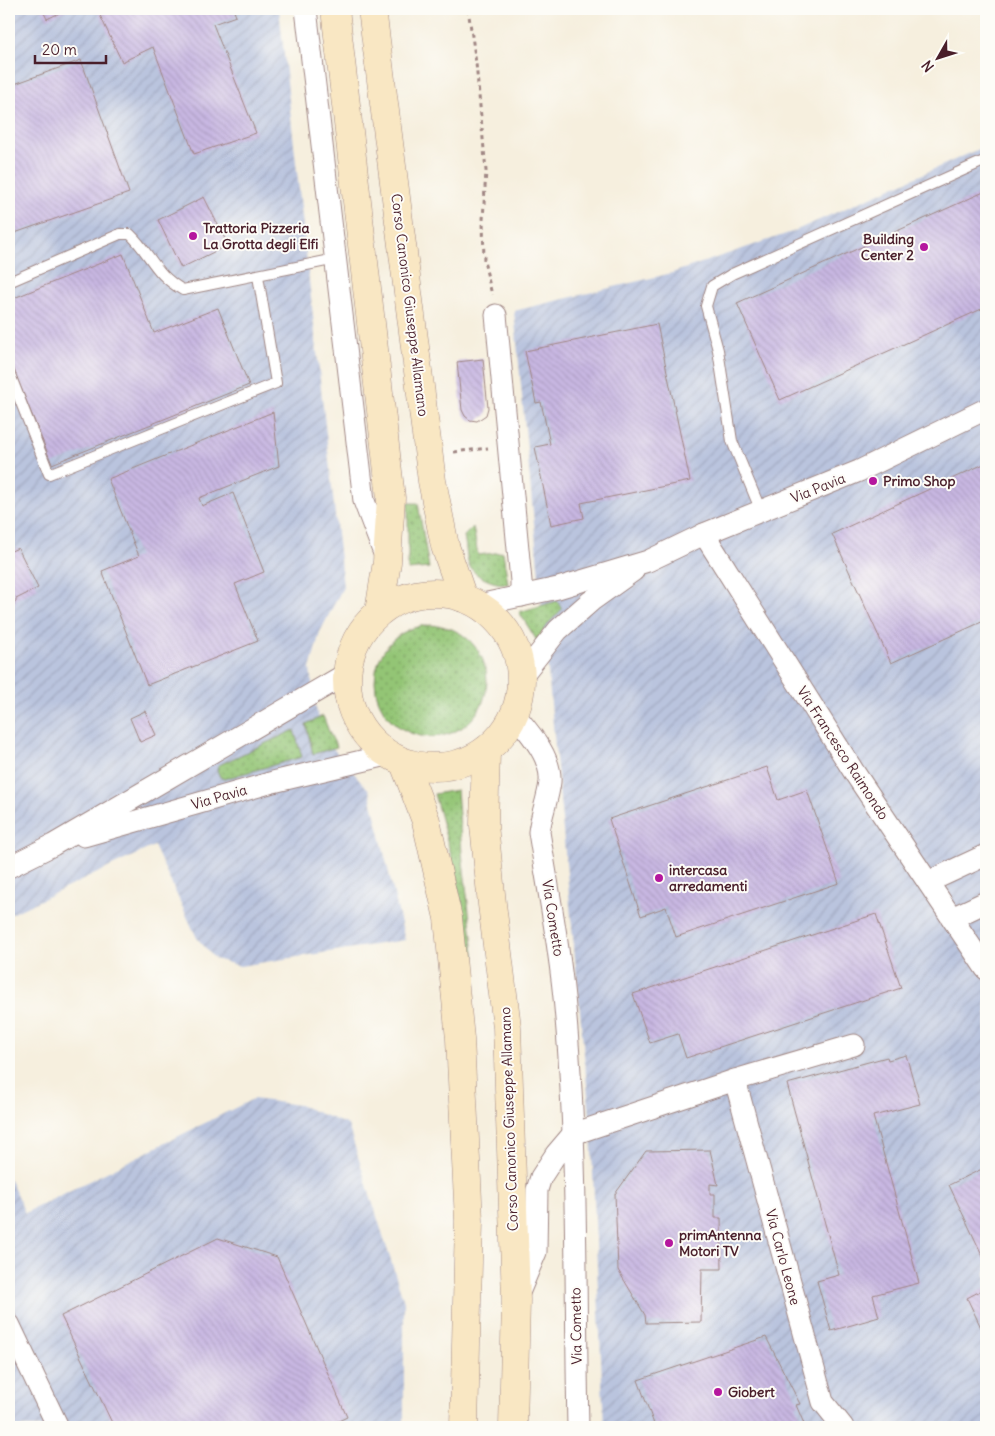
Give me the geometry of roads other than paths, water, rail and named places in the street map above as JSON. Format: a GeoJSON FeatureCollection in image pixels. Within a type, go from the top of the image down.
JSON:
{"type":"FeatureCollection","features":[{"type":"Feature","properties":{"kind":"main road"},"geometry":{"type":"LineString","coordinates":[[335,9],[391,498],[387,562],[379,612]]}},
{"type":"Feature","properties":{"kind":"main road","name":"Corso Canonico Giuseppe Allamano"},"geometry":{"type":"LineString","coordinates":[[372,9],[429,455],[445,546],[471,601]]}},
{"type":"Feature","properties":{"kind":"main road"},"geometry":{"type":"LineString","coordinates":[[434,592],[471,601],[500,623],[515,648],[521,677],[520,693],[514,714],[505,732],[486,751],[460,764],[432,768],[396,759],[369,739],[356,720],[348,698],[346,674],[351,650],[362,629],[379,612],[404,597],[434,592]]}},
{"type":"Feature","properties":{"kind":"main road","name":"Corso Canonico Giuseppe Allamano"},"geometry":{"type":"LineString","coordinates":[[486,751],[484,825],[508,1027],[516,1300],[513,1427]]}},
{"type":"Feature","properties":{"kind":"main road"},"geometry":{"type":"LineString","coordinates":[[396,759],[426,821],[448,918],[460,1039],[469,1221],[464,1427]]}},
{"type":"Feature","properties":{"kind":"street"},"geometry":{"type":"LineString","coordinates":[[306,9],[364,501],[387,562]]}},
{"type":"Feature","properties":{"kind":"street"},"geometry":{"type":"LineString","coordinates":[[496,315],[521,596]]}},
{"type":"Feature","properties":{"kind":"street","name":"Via Pavia"},"geometry":{"type":"LineString","coordinates":[[471,601],[521,596],[558,588],[648,561],[704,534],[859,471],[986,409]]}},
{"type":"Feature","properties":{"kind":"street","name":"Via Francesco Raimondo"},"geometry":{"type":"LineString","coordinates":[[704,534],[854,772],[986,968]]}},
{"type":"Feature","properties":{"kind":"street","name":"Via Pavia"},"geometry":{"type":"LineString","coordinates":[[521,677],[558,630],[591,601],[648,561]]}},
{"type":"Feature","properties":{"kind":"street","name":"Via Pavia"},"geometry":{"type":"LineString","coordinates":[[9,867],[53,845],[346,674]]}},
{"type":"Feature","properties":{"kind":"street","name":"Via Cometto"},"geometry":{"type":"LineString","coordinates":[[514,714],[542,753],[548,765],[550,780],[540,822],[540,832],[562,973],[567,1021],[573,1134],[578,1427]]}},
{"type":"Feature","properties":{"kind":"street","name":"Via Pavia"},"geometry":{"type":"LineString","coordinates":[[53,845],[273,782],[396,759]]}},
{"type":"Feature","properties":{"kind":"street"},"geometry":{"type":"LineString","coordinates":[[928,882],[986,855]]}},
{"type":"Feature","properties":{"kind":"street"},"geometry":{"type":"LineString","coordinates":[[952,918],[986,902]]}},
{"type":"Feature","properties":{"kind":"street"},"geometry":{"type":"LineString","coordinates":[[516,1300],[536,1252],[537,1190],[541,1177],[556,1154],[573,1134],[735,1080],[854,1046]]}},
{"type":"Feature","properties":{"kind":"street","name":"Via Carlo Leone"},"geometry":{"type":"LineString","coordinates":[[735,1080],[823,1402],[843,1427]]}},
{"type":"Feature","properties":{"kind":"street"},"geometry":{"type":"LineString","coordinates":[[9,1324],[58,1427]]}},
{"type":"Feature","properties":{"kind":"lane"},"geometry":{"type":"LineString","coordinates":[[761,511],[732,441],[718,350],[706,306],[712,286],[732,274],[986,160]]}},
{"type":"Feature","properties":{"kind":"lane"},"geometry":{"type":"LineString","coordinates":[[9,282],[120,234],[130,234],[138,242],[157,270],[171,284],[183,290],[336,259]]}},
{"type":"Feature","properties":{"kind":"lane"},"geometry":{"type":"LineString","coordinates":[[9,372],[49,474],[276,383],[258,276]]}},
{"type":"Feature","properties":{"kind":"place","name":"Trattoria Pizzeria La Grotta degli Elfi"},"geometry":{"type":"Point","coordinates":[193,236]}},
{"type":"Feature","properties":{"kind":"place","name":"Building Center 2"},"geometry":{"type":"Point","coordinates":[924,247]}},
{"type":"Feature","properties":{"kind":"place","name":"Primo Shop"},"geometry":{"type":"Point","coordinates":[873,481]}},
{"type":"Feature","properties":{"kind":"place","name":"intercasa arredamenti"},"geometry":{"type":"Point","coordinates":[659,878]}},
{"type":"Feature","properties":{"kind":"place","name":"primAntenna Motori TV"},"geometry":{"type":"Point","coordinates":[669,1243]}},
{"type":"Feature","properties":{"kind":"place","name":"Giobert"},"geometry":{"type":"Point","coordinates":[718,1392]}}]}
